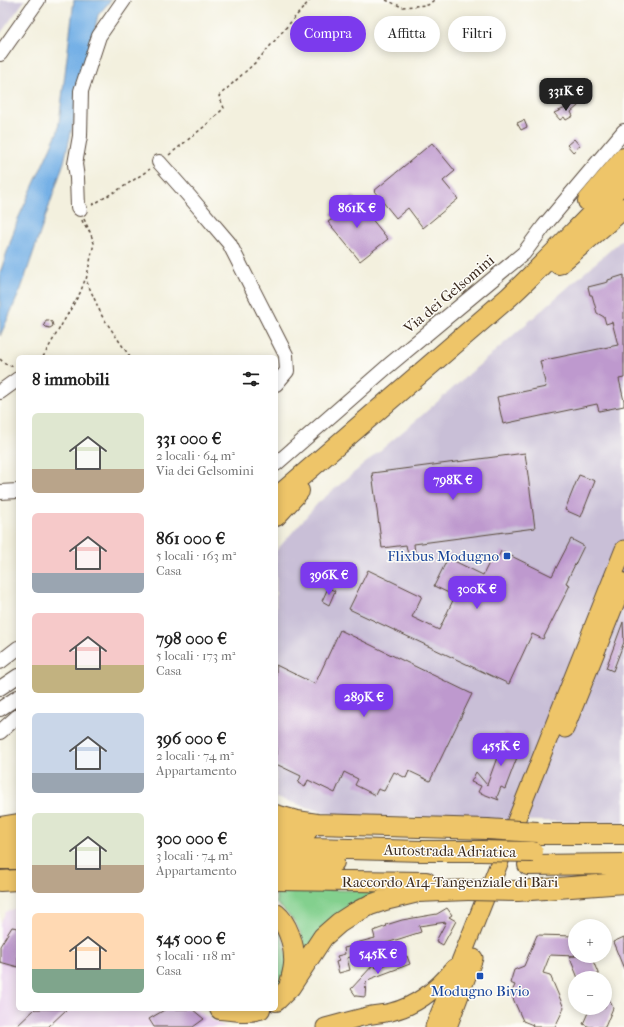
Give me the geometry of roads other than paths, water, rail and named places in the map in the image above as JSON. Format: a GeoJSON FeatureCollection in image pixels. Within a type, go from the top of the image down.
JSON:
{"type":"FeatureCollection","features":[{"type":"Feature","properties":{"kind":"highway"},"geometry":{"type":"LineString","coordinates":[[534,274],[557,238],[624,158]]}},
{"type":"Feature","properties":{"kind":"highway"},"geometry":{"type":"LineString","coordinates":[[278,496],[509,297],[534,274],[598,206],[624,182]]}},
{"type":"Feature","properties":{"kind":"highway"},"geometry":{"type":"LineString","coordinates":[[509,297],[561,262],[624,208]]}},
{"type":"Feature","properties":{"kind":"highway"},"geometry":{"type":"LineString","coordinates":[[278,514],[301,488],[323,457]]}},
{"type":"Feature","properties":{"kind":"highway"},"geometry":{"type":"LineString","coordinates":[[278,816],[297,821],[479,858],[529,859]]}},
{"type":"Feature","properties":{"kind":"highway"},"geometry":{"type":"LineString","coordinates":[[0,828],[16,824]]}},
{"type":"Feature","properties":{"kind":"highway"},"geometry":{"type":"LineString","coordinates":[[0,828],[16,829]]}},
{"type":"Feature","properties":{"kind":"highway","name":"Raccordo A14-Tangenziale di Bari"},"geometry":{"type":"LineString","coordinates":[[278,831],[479,858],[529,859],[624,882]]}},
{"type":"Feature","properties":{"kind":"highway","name":"Raccordo A14-Tangenziale di Bari"},"geometry":{"type":"LineString","coordinates":[[529,859],[579,834],[624,834]]}},
{"type":"Feature","properties":{"kind":"highway"},"geometry":{"type":"LineString","coordinates":[[0,844],[16,844]]}},
{"type":"Feature","properties":{"kind":"highway","name":"Autostrada Adriatica"},"geometry":{"type":"LineString","coordinates":[[278,847],[422,851],[479,858]]}},
{"type":"Feature","properties":{"kind":"highway","name":"Autostrada Adriatica"},"geometry":{"type":"LineString","coordinates":[[529,859],[624,852]]}},
{"type":"Feature","properties":{"kind":"highway"},"geometry":{"type":"LineString","coordinates":[[278,999],[290,987],[323,938],[353,914],[370,905],[384,900],[418,892],[479,858]]}},
{"type":"Feature","properties":{"kind":"highway","name":"Raccordo A14-Tangenziale di Bari"},"geometry":{"type":"LineString","coordinates":[[278,880],[479,858]]}},
{"type":"Feature","properties":{"kind":"highway","name":"Autostrada Adriatica"},"geometry":{"type":"LineString","coordinates":[[278,861],[479,858],[624,864]]}},
{"type":"Feature","properties":{"kind":"highway"},"geometry":{"type":"LineString","coordinates":[[0,859],[16,859]]}},
{"type":"Feature","properties":{"kind":"highway"},"geometry":{"type":"LineString","coordinates":[[0,882],[16,880]]}},
{"type":"Feature","properties":{"kind":"highway"},"geometry":{"type":"LineString","coordinates":[[278,916],[291,937],[294,958],[290,987]]}},
{"type":"Feature","properties":{"kind":"highway"},"geometry":{"type":"LineString","coordinates":[[240,1011],[254,1011]]}},
{"type":"Feature","properties":{"kind":"main road"},"geometry":{"type":"LineString","coordinates":[[434,1027],[624,549]]}},
{"type":"Feature","properties":{"kind":"main road"},"geometry":{"type":"LineString","coordinates":[[448,1027],[493,909],[624,582]]}},
{"type":"Feature","properties":{"kind":"main road"},"geometry":{"type":"LineString","coordinates":[[338,1026],[366,1016],[392,1012],[408,1007],[432,990],[448,975],[461,958]]}},
{"type":"Feature","properties":{"kind":"street"},"geometry":{"type":"LineString","coordinates":[[0,54],[38,0]]}},
{"type":"Feature","properties":{"kind":"street"},"geometry":{"type":"LineString","coordinates":[[85,211],[78,207],[75,164],[80,136],[81,91],[99,36],[124,0]]}},
{"type":"Feature","properties":{"kind":"street","name":"Via dei Gelsomini"},"geometry":{"type":"LineString","coordinates":[[278,462],[388,366],[524,253],[544,226],[624,132]]}},
{"type":"Feature","properties":{"kind":"street"},"geometry":{"type":"LineString","coordinates":[[159,162],[229,243],[286,355],[287,371],[278,382]]}},
{"type":"Feature","properties":{"kind":"street"},"geometry":{"type":"LineString","coordinates":[[0,392],[16,380]]}},
{"type":"Feature","properties":{"kind":"street"},"geometry":{"type":"LineString","coordinates":[[0,492],[16,491]]}},
{"type":"Feature","properties":{"kind":"street"},"geometry":{"type":"LineString","coordinates":[[0,662],[16,650]]}},
{"type":"Feature","properties":{"kind":"street"},"geometry":{"type":"LineString","coordinates":[[0,688],[16,677]]}},
{"type":"Feature","properties":{"kind":"street"},"geometry":{"type":"LineString","coordinates":[[0,709],[16,698]]}},
{"type":"Feature","properties":{"kind":"street"},"geometry":{"type":"LineString","coordinates":[[0,732],[16,718]]}},
{"type":"Feature","properties":{"kind":"water"},"geometry":{"type":"Polygon","coordinates":[[[74,0],[111,0],[98,15],[64,162],[21,289],[0,336],[0,273],[18,219],[58,131],[74,0]]]}},
{"type":"Feature","properties":{"kind":"place","name":"Flixbus Modugno"},"geometry":{"type":"Point","coordinates":[507,556]}},
{"type":"Feature","properties":{"kind":"place","name":"Modugno Bivio"},"geometry":{"type":"Point","coordinates":[480,976]}}]}
